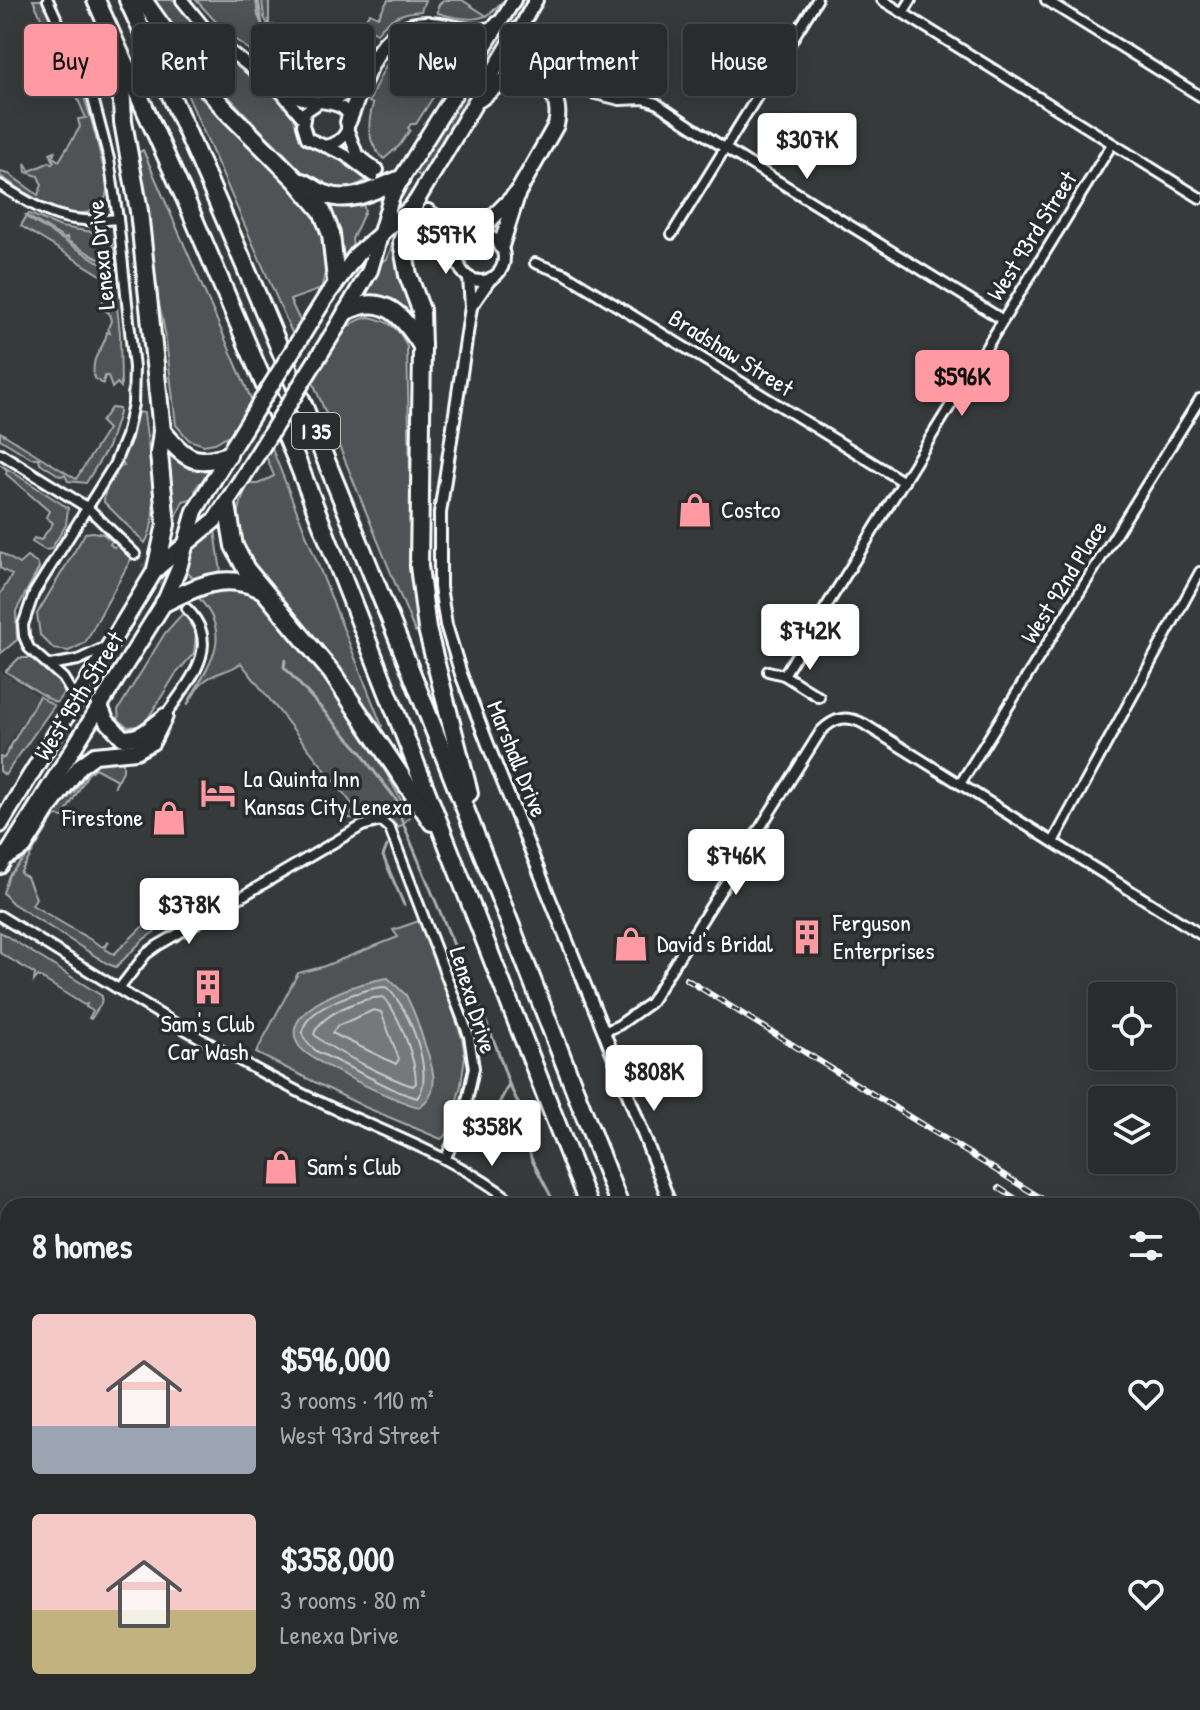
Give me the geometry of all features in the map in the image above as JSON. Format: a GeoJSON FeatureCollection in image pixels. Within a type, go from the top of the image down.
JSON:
{"type":"FeatureCollection","features":[{"type":"Feature","properties":{"kind":"highway","name":"I 35"},"geometry":{"type":"LineString","coordinates":[[96,0],[188,205],[297,461],[586,1198]]}},
{"type":"Feature","properties":{"kind":"highway","name":"I 35"},"geometry":{"type":"LineString","coordinates":[[128,0],[210,181],[354,523],[617,1198]]}},
{"type":"Feature","properties":{"kind":"highway"},"geometry":{"type":"LineString","coordinates":[[143,0],[182,56],[225,109],[296,180],[322,211],[333,246],[336,280]]}},
{"type":"Feature","properties":{"kind":"highway"},"geometry":{"type":"LineString","coordinates":[[120,54],[123,122],[139,211],[162,431],[159,454],[166,524],[156,569]]}},
{"type":"Feature","properties":{"kind":"highway"},"geometry":{"type":"LineString","coordinates":[[296,180],[323,194],[343,198],[367,194],[401,179]]}},
{"type":"Feature","properties":{"kind":"highway"},"geometry":{"type":"LineString","coordinates":[[421,211],[406,222],[402,248],[421,310],[418,539],[423,603],[438,679],[488,868]]}},
{"type":"Feature","properties":{"kind":"highway"},"geometry":{"type":"LineString","coordinates":[[347,311],[356,306],[369,305],[390,309],[406,321],[422,347]]}},
{"type":"Feature","properties":{"kind":"highway"},"geometry":{"type":"LineString","coordinates":[[162,431],[178,450],[194,460],[208,462],[230,452]]}},
{"type":"Feature","properties":{"kind":"highway"},"geometry":{"type":"LineString","coordinates":[[227,505],[231,536],[238,556],[332,673],[447,843]]}},
{"type":"Feature","properties":{"kind":"highway"},"geometry":{"type":"LineString","coordinates":[[164,603],[210,581],[239,580],[263,590]]}},
{"type":"Feature","properties":{"kind":"main road","name":"West 95th Street"},"geometry":{"type":"LineString","coordinates":[[485,46],[514,0]]}},
{"type":"Feature","properties":{"kind":"main road","name":"West 95th Street"},"geometry":{"type":"LineString","coordinates":[[522,24],[536,0]]}},
{"type":"Feature","properties":{"kind":"main road"},"geometry":{"type":"LineString","coordinates":[[485,30],[498,24]]}},
{"type":"Feature","properties":{"kind":"main road"},"geometry":{"type":"LineString","coordinates":[[374,63],[390,38]]}},
{"type":"Feature","properties":{"kind":"main road","name":"West 95th Street"},"geometry":{"type":"LineString","coordinates":[[2,862],[164,603],[174,583],[195,511],[336,280],[358,253],[381,233],[421,211],[473,104],[501,58]]}},
{"type":"Feature","properties":{"kind":"main road"},"geometry":{"type":"LineString","coordinates":[[473,104],[501,84]]}},
{"type":"Feature","properties":{"kind":"main road"},"geometry":{"type":"LineString","coordinates":[[325,101],[336,96]]}},
{"type":"Feature","properties":{"kind":"main road"},"geometry":{"type":"LineString","coordinates":[[348,125],[359,96]]}},
{"type":"Feature","properties":{"kind":"main road","name":"West 95th Street"},"geometry":{"type":"LineString","coordinates":[[0,825],[156,569],[215,520],[227,505],[370,270],[391,198],[455,96]]}},
{"type":"Feature","properties":{"kind":"main road"},"geometry":{"type":"LineString","coordinates":[[501,246],[518,192],[556,125],[559,113],[555,96]]}},
{"type":"Feature","properties":{"kind":"main road"},"geometry":{"type":"LineString","coordinates":[[472,236],[518,192]]}},
{"type":"Feature","properties":{"kind":"main road"},"geometry":{"type":"LineString","coordinates":[[99,704],[106,720],[123,738],[133,739],[142,735],[165,716]]}},
{"type":"Feature","properties":{"kind":"main road"},"geometry":{"type":"LineString","coordinates":[[2,862],[24,847],[80,766],[95,755],[136,751],[152,742],[165,716]]}},
{"type":"Feature","properties":{"kind":"street","name":"Lenexa Drive"},"geometry":{"type":"LineString","coordinates":[[48,0],[93,98],[109,159],[134,368],[133,404],[126,436],[114,465],[34,593],[23,625],[27,645],[63,678],[77,701]]}},
{"type":"Feature","properties":{"kind":"street"},"geometry":{"type":"LineString","coordinates":[[182,0],[212,37],[251,68]]}},
{"type":"Feature","properties":{"kind":"street"},"geometry":{"type":"LineString","coordinates":[[672,234],[817,0]]}},
{"type":"Feature","properties":{"kind":"street"},"geometry":{"type":"LineString","coordinates":[[882,0],[1200,198]]}},
{"type":"Feature","properties":{"kind":"street"},"geometry":{"type":"LineString","coordinates":[[903,13],[911,0]]}},
{"type":"Feature","properties":{"kind":"street"},"geometry":{"type":"LineString","coordinates":[[1046,0],[1200,96]]}},
{"type":"Feature","properties":{"kind":"street"},"geometry":{"type":"LineString","coordinates":[[284,96],[303,118],[307,138],[376,173],[357,154],[342,108],[325,101],[293,96]]}},
{"type":"Feature","properties":{"kind":"street"},"geometry":{"type":"LineString","coordinates":[[603,96],[656,103],[1003,320]]}},
{"type":"Feature","properties":{"kind":"street"},"geometry":{"type":"LineString","coordinates":[[303,118],[310,107],[325,101]]}},
{"type":"Feature","properties":{"kind":"street"},"geometry":{"type":"LineString","coordinates":[[325,146],[339,141],[348,125]]}},
{"type":"Feature","properties":{"kind":"street","name":"West 93rd Street"},"geometry":{"type":"LineString","coordinates":[[784,675],[1112,144]]}},
{"type":"Feature","properties":{"kind":"street"},"geometry":{"type":"LineString","coordinates":[[0,185],[59,218],[87,221],[118,219]]}},
{"type":"Feature","properties":{"kind":"street"},"geometry":{"type":"LineString","coordinates":[[421,211],[455,231],[472,236],[490,236],[504,253],[502,268],[484,281],[469,278],[460,268],[458,255],[447,237],[421,211]]}},
{"type":"Feature","properties":{"kind":"street"},"geometry":{"type":"LineString","coordinates":[[458,255],[464,242],[472,236]]}},
{"type":"Feature","properties":{"kind":"street","name":"Bradshaw Street"},"geometry":{"type":"LineString","coordinates":[[535,263],[565,274],[904,482]]}},
{"type":"Feature","properties":{"kind":"street","name":"Marshall Drive"},"geometry":{"type":"LineString","coordinates":[[469,278],[471,307],[440,513],[440,575],[446,625],[494,760],[668,1198]]}},
{"type":"Feature","properties":{"kind":"street","name":"Marshall Drive"},"geometry":{"type":"LineString","coordinates":[[471,307],[491,278]]}},
{"type":"Feature","properties":{"kind":"street","name":"West 92nd Place"},"geometry":{"type":"LineString","coordinates":[[960,784],[1200,399]]}},
{"type":"Feature","properties":{"kind":"street"},"geometry":{"type":"LineString","coordinates":[[0,453],[88,508],[135,554]]}},
{"type":"Feature","properties":{"kind":"street"},"geometry":{"type":"LineString","coordinates":[[1053,842],[1200,572]]}},
{"type":"Feature","properties":{"kind":"street"},"geometry":{"type":"LineString","coordinates":[[165,716],[205,648],[197,618],[187,609]]}},
{"type":"Feature","properties":{"kind":"street"},"geometry":{"type":"LineString","coordinates":[[50,665],[78,660],[110,645]]}},
{"type":"Feature","properties":{"kind":"street"},"geometry":{"type":"LineString","coordinates":[[768,671],[784,675],[819,697]]}},
{"type":"Feature","properties":{"kind":"street"},"geometry":{"type":"LineString","coordinates":[[604,1032],[650,1003],[821,731],[829,722],[840,718],[853,718],[864,724],[1200,934]]}},
{"type":"Feature","properties":{"kind":"street","name":"Lenexa Drive"},"geometry":{"type":"LineString","coordinates":[[119,989],[146,954],[157,946],[362,826],[381,821],[390,829],[469,1036],[474,1068],[464,1115],[446,1158]]}},
{"type":"Feature","properties":{"kind":"street"},"geometry":{"type":"LineString","coordinates":[[0,916],[239,1062],[334,1110],[446,1158],[508,1198]]}},
{"type":"Feature","properties":{"kind":"shaded area"},"geometry":{"type":"Polygon","coordinates":[[[33,0],[44,0],[55,24],[44,24],[33,0]]]}},
{"type":"Feature","properties":{"kind":"shaded area"},"geometry":{"type":"Polygon","coordinates":[[[154,0],[175,0],[196,24],[170,24],[154,0]]]}},
{"type":"Feature","properties":{"kind":"shaded area"},"geometry":{"type":"Polygon","coordinates":[[[196,0],[256,0],[262,24],[251,24],[251,51],[235,39],[235,24],[218,24],[196,0]]]}},
{"type":"Feature","properties":{"kind":"shaded area"},"geometry":{"type":"Polygon","coordinates":[[[269,0],[269,24],[268,24],[262,1],[269,0]]]}},
{"type":"Feature","properties":{"kind":"shaded area"},"geometry":{"type":"Polygon","coordinates":[[[388,0],[425,0],[421,11],[396,17],[377,33],[374,24],[365,24],[370,13],[378,17],[388,0]]]}},
{"type":"Feature","properties":{"kind":"shaded area"},"geometry":{"type":"Polygon","coordinates":[[[443,0],[462,0],[486,15],[465,19],[438,13],[438,6],[443,0]]]}},
{"type":"Feature","properties":{"kind":"shaded area"},"geometry":{"type":"Polygon","coordinates":[[[522,0],[531,0],[516,24],[506,24],[522,0]]]}},
{"type":"Feature","properties":{"kind":"shaded area"},"geometry":{"type":"Polygon","coordinates":[[[501,32],[501,49],[485,76],[485,57],[501,32]]]}},
{"type":"Feature","properties":{"kind":"shaded area"},"geometry":{"type":"Polygon","coordinates":[[[390,60],[390,96],[434,96],[416,124],[408,128],[410,130],[399,146],[384,159],[371,141],[369,127],[373,104],[369,102],[390,60]]]}},
{"type":"Feature","properties":{"kind":"shaded area"},"geometry":{"type":"Polygon","coordinates":[[[235,61],[251,74],[251,96],[279,96],[281,102],[289,107],[301,138],[308,146],[343,159],[369,178],[344,188],[333,189],[322,185],[297,167],[229,96],[235,96],[235,61]]]}},
{"type":"Feature","properties":{"kind":"shaded area"},"geometry":{"type":"Polygon","coordinates":[[[76,96],[83,96],[105,175],[107,191],[97,208],[89,212],[65,212],[31,196],[0,176],[0,172],[9,174],[38,195],[42,185],[38,176],[26,172],[25,163],[30,171],[50,162],[52,164],[50,153],[55,151],[53,157],[59,161],[80,127],[78,119],[86,118],[76,96]]]}},
{"type":"Feature","properties":{"kind":"shaded area"},"geometry":{"type":"Polygon","coordinates":[[[188,96],[210,96],[303,196],[322,229],[327,251],[325,275],[321,289],[290,300],[301,323],[293,335],[188,96]]]}},
{"type":"Feature","properties":{"kind":"shaded area"},"geometry":{"type":"Polygon","coordinates":[[[460,96],[473,96],[423,178],[412,170],[460,96]]]}},
{"type":"Feature","properties":{"kind":"shaded area"},"geometry":{"type":"Polygon","coordinates":[[[143,150],[252,401],[232,433],[215,443],[204,445],[189,440],[176,425],[137,153],[143,150]]]}},
{"type":"Feature","properties":{"kind":"shaded area"},"geometry":{"type":"Polygon","coordinates":[[[319,197],[362,201],[365,211],[352,239],[353,248],[344,258],[339,255],[319,197]]]}},
{"type":"Feature","properties":{"kind":"shaded area"},"geometry":{"type":"Polygon","coordinates":[[[26,215],[61,227],[105,234],[112,243],[116,269],[26,215]]]}},
{"type":"Feature","properties":{"kind":"shaded area"},"geometry":{"type":"Polygon","coordinates":[[[26,217],[113,271],[120,333],[121,387],[117,383],[112,388],[108,376],[105,376],[103,384],[94,378],[96,357],[107,332],[110,333],[109,313],[99,307],[109,292],[104,277],[21,226],[26,217]]]}},
{"type":"Feature","properties":{"kind":"shaded area"},"geometry":{"type":"Polygon","coordinates":[[[393,242],[396,264],[414,310],[410,312],[390,299],[364,294],[380,262],[387,259],[393,242]]]}},
{"type":"Feature","properties":{"kind":"shaded area"},"geometry":{"type":"Polygon","coordinates":[[[369,317],[393,326],[407,347],[412,552],[421,630],[415,632],[313,382],[341,333],[358,320],[369,317]]]}},
{"type":"Feature","properties":{"kind":"shaded area"},"geometry":{"type":"Polygon","coordinates":[[[111,408],[119,409],[119,413],[108,447],[86,483],[68,481],[65,475],[60,476],[40,463],[39,458],[31,458],[0,439],[0,432],[76,479],[108,429],[101,422],[111,408]]]}},
{"type":"Feature","properties":{"kind":"shaded area"},"geometry":{"type":"Polygon","coordinates":[[[138,412],[144,413],[153,499],[153,516],[145,543],[104,502],[110,480],[124,466],[122,461],[138,412]]]}},
{"type":"Feature","properties":{"kind":"shaded area"},"geometry":{"type":"Polygon","coordinates":[[[271,446],[382,726],[378,728],[242,550],[239,509],[248,484],[258,484],[274,476],[266,456],[271,446]]]}},
{"type":"Feature","properties":{"kind":"shaded area"},"geometry":{"type":"Polygon","coordinates":[[[170,455],[189,469],[210,471],[196,488],[194,498],[183,501],[174,522],[165,457],[170,455]]]}},
{"type":"Feature","properties":{"kind":"shaded area"},"geometry":{"type":"Polygon","coordinates":[[[0,464],[68,508],[66,525],[51,549],[45,550],[32,542],[34,538],[41,540],[53,523],[46,517],[49,511],[6,474],[7,470],[0,464]]]}},
{"type":"Feature","properties":{"kind":"shaded area"},"geometry":{"type":"Polygon","coordinates":[[[215,530],[221,572],[195,580],[186,571],[192,547],[215,530]]]}},
{"type":"Feature","properties":{"kind":"shaded area"},"geometry":{"type":"Polygon","coordinates":[[[85,533],[103,534],[112,541],[110,544],[113,547],[118,546],[131,559],[85,643],[69,651],[54,649],[40,635],[37,614],[85,533]]]}},
{"type":"Feature","properties":{"kind":"shaded area"},"geometry":{"type":"Polygon","coordinates":[[[0,552],[19,564],[27,557],[39,568],[16,611],[17,640],[0,654],[0,594],[12,575],[0,568],[0,552]]]}},
{"type":"Feature","properties":{"kind":"shaded area"},"geometry":{"type":"Polygon","coordinates":[[[224,588],[250,592],[259,597],[322,675],[378,758],[410,817],[398,828],[389,817],[372,810],[359,816],[359,819],[348,818],[356,809],[241,663],[203,682],[187,705],[209,664],[216,639],[209,612],[198,597],[224,588]]]}},
{"type":"Feature","properties":{"kind":"shaded area"},"geometry":{"type":"Polygon","coordinates":[[[184,612],[192,620],[190,624],[196,634],[194,653],[175,675],[147,720],[139,726],[128,727],[119,720],[118,710],[165,633],[184,612]]]}},
{"type":"Feature","properties":{"kind":"shaded area"},"geometry":{"type":"Polygon","coordinates":[[[19,658],[32,658],[63,681],[65,692],[56,703],[6,671],[19,658]]]}},
{"type":"Feature","properties":{"kind":"shaded area"},"geometry":{"type":"Polygon","coordinates":[[[0,671],[39,696],[0,757],[0,671]]]}},
{"type":"Feature","properties":{"kind":"shaded area"},"geometry":{"type":"Polygon","coordinates":[[[39,696],[54,706],[5,775],[0,771],[0,757],[4,758],[39,696]]]}},
{"type":"Feature","properties":{"kind":"shaded area"},"geometry":{"type":"Polygon","coordinates":[[[123,761],[123,771],[114,788],[117,780],[95,768],[88,774],[63,817],[55,816],[20,873],[27,877],[36,898],[32,905],[103,947],[109,941],[105,949],[114,954],[141,928],[169,910],[167,903],[172,902],[178,916],[144,939],[116,967],[12,903],[3,893],[9,875],[24,859],[52,814],[75,791],[89,768],[100,762],[123,761]]]}},
{"type":"Feature","properties":{"kind":"shaded area"},"geometry":{"type":"Polygon","coordinates":[[[419,921],[424,925],[462,1038],[465,1056],[454,1111],[447,1134],[441,1139],[365,1107],[256,1053],[298,973],[322,967],[398,937],[393,930],[419,921]]]}},
{"type":"Feature","properties":{"kind":"shaded area"},"geometry":{"type":"Polygon","coordinates":[[[0,932],[102,996],[101,1004],[91,1019],[93,1011],[86,1007],[87,1004],[38,976],[34,981],[35,974],[0,953],[0,932]]]}},
{"type":"Feature","properties":{"kind":"water"},"geometry":{"type":"Polygon","coordinates":[[[388,978],[406,995],[432,1068],[431,1093],[419,1107],[375,1090],[319,1062],[299,1046],[295,1032],[299,1020],[325,999],[388,978]]]}},
{"type":"Feature","properties":{"kind":"waterway"},"geometry":{"type":"LineString","coordinates":[[258,0],[262,24]]}},
{"type":"Feature","properties":{"kind":"waterway"},"geometry":{"type":"LineString","coordinates":[[285,660],[284,667],[362,753],[402,809],[400,816],[509,1084],[482,1136]]}},
{"type":"Feature","properties":{"kind":"waterway"},"geometry":{"type":"LineString","coordinates":[[387,846],[383,856],[404,905]]}},
{"type":"Feature","properties":{"kind":"waterway"},"geometry":{"type":"LineString","coordinates":[[509,1084],[520,1107],[531,1158],[552,1198]]}},
{"type":"Feature","properties":{"kind":"tunnel"},"geometry":{"type":"LineString","coordinates":[[378,170],[420,204]]}},
{"type":"Feature","properties":{"kind":"tunnel"},"geometry":{"type":"LineString","coordinates":[[135,554],[187,609]]}},
{"type":"Feature","properties":{"kind":"railway"},"geometry":{"type":"LineString","coordinates":[[686,979],[1041,1198]]}},
{"type":"Feature","properties":{"kind":"railway"},"geometry":{"type":"LineString","coordinates":[[999,1188],[1015,1198]]}},
{"type":"Feature","properties":{"kind":"place","name":"Costco"},"geometry":{"type":"Point","coordinates":[695,510]}},
{"type":"Feature","properties":{"kind":"place","name":"La Quinta Inn Kansas City Lenexa"},"geometry":{"type":"Point","coordinates":[218,793]}},
{"type":"Feature","properties":{"kind":"place","name":"Firestone"},"geometry":{"type":"Point","coordinates":[169,818]}},
{"type":"Feature","properties":{"kind":"place","name":"Ferguson Enterprises"},"geometry":{"type":"Point","coordinates":[807,937]}},
{"type":"Feature","properties":{"kind":"place","name":"David's Bridal"},"geometry":{"type":"Point","coordinates":[631,944]}},
{"type":"Feature","properties":{"kind":"place","name":"Sam's Club Car Wash"},"geometry":{"type":"Point","coordinates":[208,987]}},
{"type":"Feature","properties":{"kind":"place","name":"Sam's Club"},"geometry":{"type":"Point","coordinates":[281,1167]}}]}
